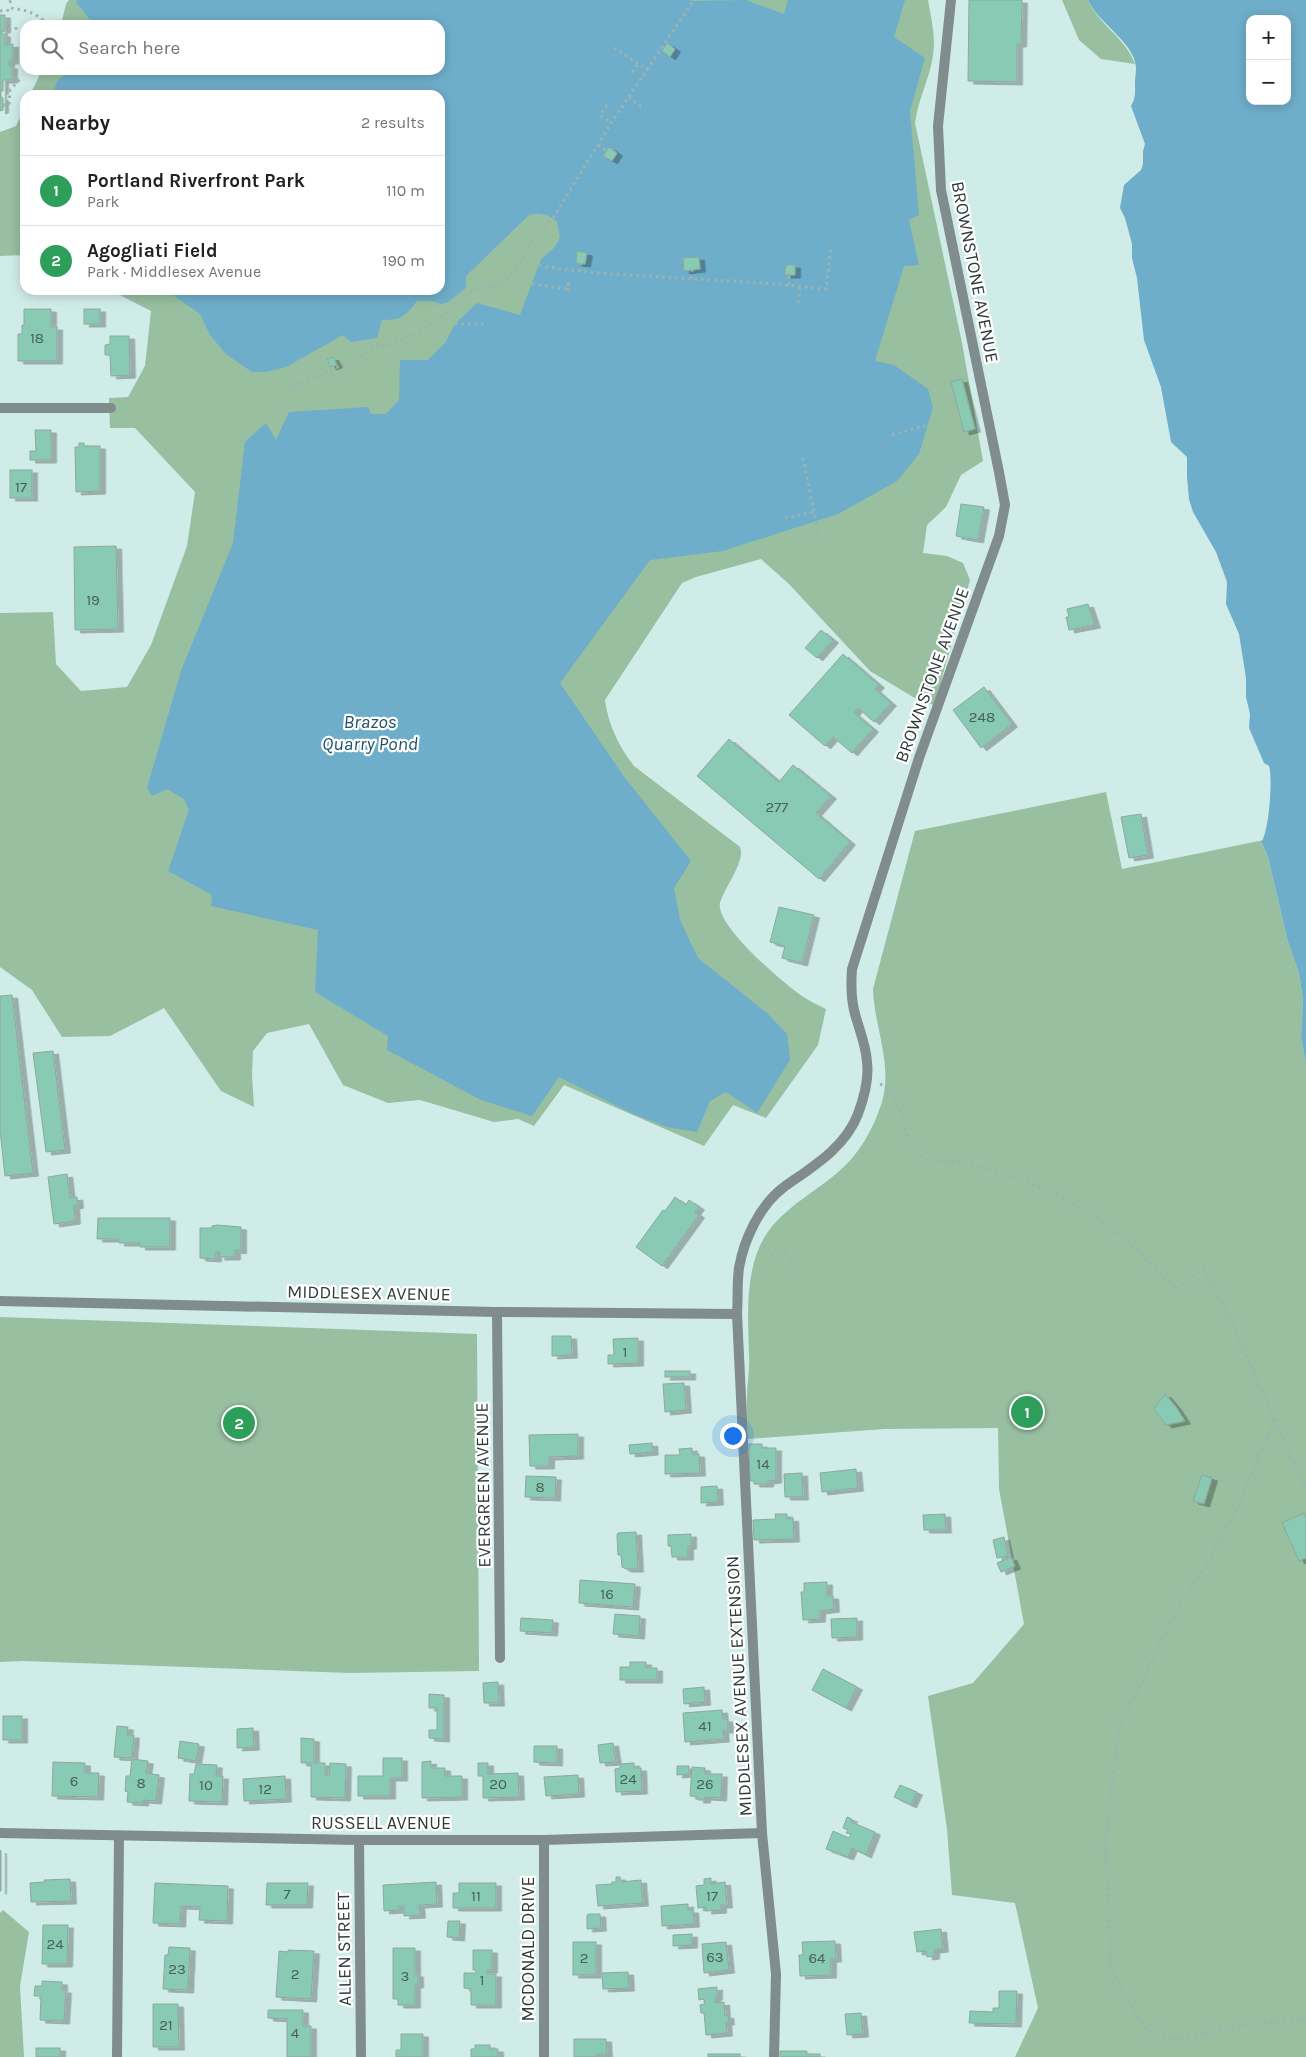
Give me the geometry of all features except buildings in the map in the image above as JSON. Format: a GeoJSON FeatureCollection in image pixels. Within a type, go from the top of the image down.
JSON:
{"type":"FeatureCollection","features":[{"type":"Feature","properties":{"kind":"street","name":"BROWNSTONE AVENUE"},"geometry":{"type":"LineString","coordinates":[[738,1314],[739,1269],[745,1246],[759,1215],[775,1195],[812,1168],[830,1152],[845,1135],[858,1114],[866,1084],[868,1064],[852,996],[852,969],[919,758],[999,536],[1003,520],[1005,505],[941,190],[938,126],[951,0]]}},
{"type":"Feature","properties":{"kind":"street"},"geometry":{"type":"LineString","coordinates":[[0,408],[111,408]]}},
{"type":"Feature","properties":{"kind":"street","name":"MIDDLESEX AVENUE"},"geometry":{"type":"LineString","coordinates":[[0,1301],[497,1312],[738,1314]]}},
{"type":"Feature","properties":{"kind":"street","name":"EVERGREEN AVENUE"},"geometry":{"type":"LineString","coordinates":[[497,1312],[500,1658]]}},
{"type":"Feature","properties":{"kind":"street","name":"MIDDLESEX AVENUE EXTENSION"},"geometry":{"type":"LineString","coordinates":[[738,1314],[762,1833],[776,1974],[774,2057]]}},
{"type":"Feature","properties":{"kind":"street","name":"RUSSELL AVENUE"},"geometry":{"type":"LineString","coordinates":[[0,1833],[359,1840],[544,1840],[762,1833]]}},
{"type":"Feature","properties":{"kind":"street"},"geometry":{"type":"LineString","coordinates":[[117,2057],[119,1836]]}},
{"type":"Feature","properties":{"kind":"street","name":"ALLEN STREET"},"geometry":{"type":"LineString","coordinates":[[359,1840],[361,2057]]}},
{"type":"Feature","properties":{"kind":"street","name":"MCDONALD DRIVE"},"geometry":{"type":"LineString","coordinates":[[544,1840],[544,2057]]}},
{"type":"Feature","properties":{"kind":"path"},"geometry":{"type":"LineString","coordinates":[[8,2],[15,0]]}},
{"type":"Feature","properties":{"kind":"path"},"geometry":{"type":"LineString","coordinates":[[289,388],[358,358],[375,346],[385,346],[407,338],[428,327],[451,310],[471,291],[495,285],[507,278],[520,262],[530,241],[553,218],[612,123],[694,0]]}},
{"type":"Feature","properties":{"kind":"path"},"geometry":{"type":"LineString","coordinates":[[0,10],[28,11],[41,20]]}},
{"type":"Feature","properties":{"kind":"path"},"geometry":{"type":"LineString","coordinates":[[2,31],[18,28]]}},
{"type":"Feature","properties":{"kind":"path"},"geometry":{"type":"LineString","coordinates":[[614,48],[648,70]]}},
{"type":"Feature","properties":{"kind":"path"},"geometry":{"type":"LineString","coordinates":[[9,63],[20,60]]}},
{"type":"Feature","properties":{"kind":"path"},"geometry":{"type":"LineString","coordinates":[[632,72],[638,64]]}},
{"type":"Feature","properties":{"kind":"path"},"geometry":{"type":"LineString","coordinates":[[3,105],[9,106],[10,90],[21,78]]}},
{"type":"Feature","properties":{"kind":"path"},"geometry":{"type":"LineString","coordinates":[[629,97],[643,108]]}},
{"type":"Feature","properties":{"kind":"path"},"geometry":{"type":"LineString","coordinates":[[607,105],[600,115],[612,123]]}},
{"type":"Feature","properties":{"kind":"path"},"geometry":{"type":"LineString","coordinates":[[598,145],[606,151]]}},
{"type":"Feature","properties":{"kind":"path"},"geometry":{"type":"LineString","coordinates":[[520,262],[636,277],[692,278],[826,289],[831,246]]}},
{"type":"Feature","properties":{"kind":"path"},"geometry":{"type":"LineString","coordinates":[[580,271],[581,264]]}},
{"type":"Feature","properties":{"kind":"path"},"geometry":{"type":"LineString","coordinates":[[692,270],[692,278]]}},
{"type":"Feature","properties":{"kind":"path"},"geometry":{"type":"LineString","coordinates":[[788,285],[789,275]]}},
{"type":"Feature","properties":{"kind":"path"},"geometry":{"type":"LineString","coordinates":[[532,284],[568,289],[569,280],[568,294]]}},
{"type":"Feature","properties":{"kind":"path"},"geometry":{"type":"LineString","coordinates":[[798,303],[800,286]]}},
{"type":"Feature","properties":{"kind":"path"},"geometry":{"type":"LineString","coordinates":[[455,324],[484,324]]}},
{"type":"Feature","properties":{"kind":"path"},"geometry":{"type":"LineString","coordinates":[[892,434],[927,425]]}},
{"type":"Feature","properties":{"kind":"path"},"geometry":{"type":"LineString","coordinates":[[803,458],[814,512],[817,539]]}},
{"type":"Feature","properties":{"kind":"path"},"geometry":{"type":"LineString","coordinates":[[785,518],[814,512]]}},
{"type":"Feature","properties":{"kind":"path"},"geometry":{"type":"LineString","coordinates":[[880,1084],[894,1095],[910,1142],[916,1152],[926,1160],[986,1168],[1024,1180],[1088,1211],[1135,1247],[1176,1290],[1202,1268],[1210,1279],[1230,1319],[1306,1490]]}},
{"type":"Feature","properties":{"kind":"path"},"geometry":{"type":"LineString","coordinates":[[763,1245],[771,1254],[786,1253],[792,1259],[795,1271]]}},
{"type":"Feature","properties":{"kind":"path"},"geometry":{"type":"LineString","coordinates":[[1274,1419],[1234,1515],[1204,1569],[1176,1611],[1119,1729],[1105,1843],[1110,1901],[1110,1965],[1127,2000],[1145,2027],[1160,2037],[1180,2039],[1249,2024],[1306,2019]]}},
{"type":"Feature","properties":{"kind":"green space","name":"Brazos Quarry Pond"},"geometry":{"type":"Polygon","coordinates":[[[69,0],[928,0],[933,27],[934,48],[915,123],[962,343],[983,461],[961,475],[946,507],[927,525],[923,553],[947,556],[963,563],[970,580],[934,705],[918,700],[870,671],[789,584],[761,559],[696,577],[682,583],[605,700],[615,735],[634,766],[740,847],[740,860],[720,903],[721,913],[728,925],[752,953],[781,980],[805,998],[826,1009],[818,1045],[766,1118],[733,1105],[704,1146],[564,1085],[534,1126],[518,1119],[494,1122],[420,1100],[388,1103],[343,1085],[309,1024],[267,1033],[253,1051],[254,1107],[221,1091],[164,1008],[110,1036],[62,1037],[32,990],[0,967],[0,613],[53,612],[56,664],[81,691],[127,687],[151,645],[187,546],[195,492],[135,428],[110,428],[109,398],[128,397],[145,366],[151,311],[120,295],[445,295],[445,90],[32,90],[40,75],[445,75],[445,20],[62,20],[66,4],[69,0]]]}},
{"type":"Feature","properties":{"kind":"green space"},"geometry":{"type":"Polygon","coordinates":[[[1062,0],[1088,0],[1098,16],[1125,46],[1135,64],[1101,59],[1079,40],[1062,0]]]}},
{"type":"Feature","properties":{"kind":"green space"},"geometry":{"type":"Polygon","coordinates":[[[20,118],[20,255],[0,256],[0,132],[16,126],[20,118]]]}},
{"type":"Feature","properties":{"kind":"green space"},"geometry":{"type":"Polygon","coordinates":[[[1106,792],[1122,869],[1264,840],[1261,843],[1268,857],[1288,942],[1299,973],[1303,1001],[1301,1037],[1306,1064],[1306,2057],[1015,2057],[1038,2008],[1015,1903],[952,1895],[947,1829],[928,1696],[973,1683],[1024,1624],[999,1489],[998,1428],[884,1429],[748,1439],[748,1304],[752,1269],[764,1238],[774,1224],[852,1159],[870,1132],[882,1102],[885,1088],[884,1059],[873,989],[915,831],[1106,792]]]}},
{"type":"Feature","properties":{"kind":"green space"},"geometry":{"type":"Polygon","coordinates":[[[0,1317],[477,1334],[479,1671],[350,1673],[23,1661],[0,1662],[0,1317]]]}},
{"type":"Feature","properties":{"kind":"green space"},"geometry":{"type":"Polygon","coordinates":[[[3,1910],[29,1932],[20,1986],[24,2057],[0,2057],[0,1913],[3,1910]]]}},
{"type":"Feature","properties":{"kind":"water","name":"Brazos Quarry Pond"},"geometry":{"type":"Polygon","coordinates":[[[78,0],[746,0],[784,14],[788,0],[905,0],[894,37],[925,58],[910,111],[919,215],[909,220],[919,265],[904,266],[875,361],[894,365],[928,389],[933,407],[919,454],[897,481],[838,514],[723,551],[650,560],[560,683],[625,778],[691,861],[674,888],[680,920],[698,958],[768,1014],[787,1034],[790,1060],[757,1113],[726,1092],[710,1101],[697,1132],[667,1127],[633,1114],[559,1077],[532,1116],[481,1100],[387,1050],[388,1036],[315,992],[318,930],[211,906],[212,895],[168,871],[189,810],[184,799],[167,789],[152,796],[147,788],[181,671],[233,543],[245,442],[266,423],[276,440],[289,412],[368,407],[371,414],[386,414],[399,400],[400,360],[428,360],[445,343],[455,324],[477,303],[520,315],[541,259],[554,248],[560,238],[557,221],[543,214],[529,215],[466,276],[466,288],[447,303],[417,301],[402,316],[382,320],[377,338],[351,342],[343,335],[286,367],[266,372],[252,372],[226,354],[210,335],[200,314],[173,295],[445,295],[445,90],[54,90],[57,81],[65,75],[445,75],[445,20],[90,20],[76,2],[78,0]]]}},
{"type":"Feature","properties":{"kind":"water"},"geometry":{"type":"Polygon","coordinates":[[[1088,0],[1306,0],[1306,1064],[1301,1037],[1303,1001],[1299,973],[1288,942],[1268,857],[1261,842],[1264,837],[1270,805],[1271,781],[1269,766],[1264,763],[1249,728],[1250,714],[1246,697],[1246,678],[1239,634],[1226,604],[1227,582],[1216,552],[1193,512],[1189,499],[1187,457],[1171,442],[1161,387],[1144,340],[1137,278],[1132,258],[1132,244],[1125,218],[1120,208],[1124,185],[1141,170],[1143,164],[1145,144],[1131,106],[1135,95],[1136,67],[1129,49],[1099,16],[1088,0]]]}},
{"type":"Feature","properties":{"kind":"place","name":"Portland Riverfront Park"},"geometry":{"type":"Point","coordinates":[1027,1412]}},
{"type":"Feature","properties":{"kind":"place","name":"Agogliati Field"},"geometry":{"type":"Point","coordinates":[239,1423]}}]}
